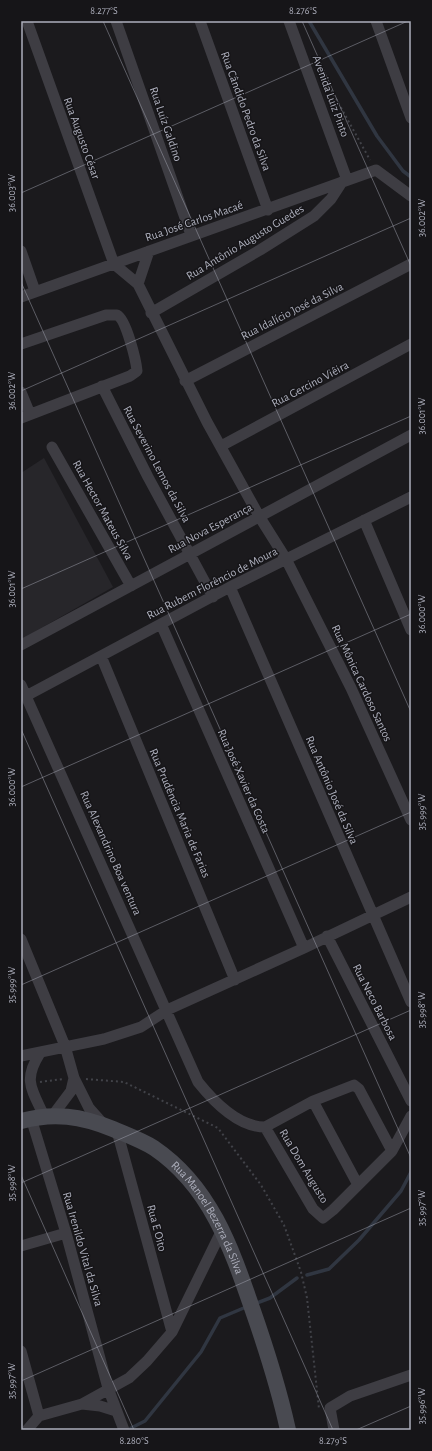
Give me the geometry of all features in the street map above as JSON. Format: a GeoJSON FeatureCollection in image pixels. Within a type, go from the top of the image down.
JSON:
{"type":"FeatureCollection","features":[{"type":"Feature","properties":{"kind":"street","name":"Rua Augusto César"},"geometry":{"type":"LineString","coordinates":[[27,21],[114,264]]}},
{"type":"Feature","properties":{"kind":"street","name":"Rua Luíz Galdino"},"geometry":{"type":"LineString","coordinates":[[116,21],[191,235]]}},
{"type":"Feature","properties":{"kind":"street","name":"Rua Cândido Pedro da Silva"},"geometry":{"type":"LineString","coordinates":[[200,21],[268,210]]}},
{"type":"Feature","properties":{"kind":"street","name":"Avenida Luiz Pinto"},"geometry":{"type":"LineString","coordinates":[[289,21],[345,181]]}},
{"type":"Feature","properties":{"kind":"street"},"geometry":{"type":"LineString","coordinates":[[376,21],[411,118]]}},
{"type":"Feature","properties":{"kind":"street","name":"Rua José Carlos Macaé"},"geometry":{"type":"LineString","coordinates":[[21,297],[191,235],[268,210],[376,170]]}},
{"type":"Feature","properties":{"kind":"street"},"geometry":{"type":"LineString","coordinates":[[376,170],[411,196]]}},
{"type":"Feature","properties":{"kind":"street","name":"Rua Antônio Augusto Guedes"},"geometry":{"type":"LineString","coordinates":[[151,313],[260,250],[314,216],[331,199],[345,181]]}},
{"type":"Feature","properties":{"kind":"street"},"geometry":{"type":"LineString","coordinates":[[114,264],[138,284],[149,251]]}},
{"type":"Feature","properties":{"kind":"street"},"geometry":{"type":"LineString","coordinates":[[21,252],[35,291]]}},
{"type":"Feature","properties":{"kind":"street","name":"Rua Idalício José da Silva"},"geometry":{"type":"LineString","coordinates":[[185,381],[411,264]]}},
{"type":"Feature","properties":{"kind":"street","name":"Rua Mônica Cardoso Santos"},"geometry":{"type":"LineString","coordinates":[[138,284],[185,381],[259,516],[286,558],[351,688],[411,820]]}},
{"type":"Feature","properties":{"kind":"street"},"geometry":{"type":"LineString","coordinates":[[21,344],[106,315],[117,315],[122,319],[135,356],[136,373],[26,416],[21,392]]}},
{"type":"Feature","properties":{"kind":"street","name":"Rua Gercino Viêira"},"geometry":{"type":"LineString","coordinates":[[221,446],[411,344]]}},
{"type":"Feature","properties":{"kind":"street","name":"Rua Severino Lemos da Silva"},"geometry":{"type":"LineString","coordinates":[[102,386],[212,597]]}},
{"type":"Feature","properties":{"kind":"street","name":"Rua Nova Esperança"},"geometry":{"type":"LineString","coordinates":[[21,645],[411,435]]}},
{"type":"Feature","properties":{"kind":"street","name":"Rua Hector Mateus Silva"},"geometry":{"type":"LineString","coordinates":[[52,447],[131,586]]}},
{"type":"Feature","properties":{"kind":"street","name":"Rua Rubem Florêncio de Moura"},"geometry":{"type":"LineString","coordinates":[[23,689],[101,656],[286,558],[411,497]]}},
{"type":"Feature","properties":{"kind":"street"},"geometry":{"type":"LineString","coordinates":[[364,520],[411,630]]}},
{"type":"Feature","properties":{"kind":"street","name":"Rua Antônio José da Silva"},"geometry":{"type":"LineString","coordinates":[[230,587],[411,1002]]}},
{"type":"Feature","properties":{"kind":"street","name":"Rua José Xavier da Costa"},"geometry":{"type":"LineString","coordinates":[[161,624],[304,948]]}},
{"type":"Feature","properties":{"kind":"street","name":"Rua Prudência Maria de Farias"},"geometry":{"type":"LineString","coordinates":[[101,656],[235,980]]}},
{"type":"Feature","properties":{"kind":"street","name":"Rua Alexandrino Boa ventura"},"geometry":{"type":"LineString","coordinates":[[23,689],[176,1032]]}},
{"type":"Feature","properties":{"kind":"street"},"geometry":{"type":"LineString","coordinates":[[21,1056],[104,1039],[141,1026],[167,1010],[235,980],[411,897]]}},
{"type":"Feature","properties":{"kind":"street","name":"Rua Neco Barbosa"},"geometry":{"type":"LineString","coordinates":[[327,936],[411,1102]]}},
{"type":"Feature","properties":{"kind":"street"},"geometry":{"type":"LineString","coordinates":[[21,939],[65,1046],[74,1078],[89,1108],[111,1128]]}},
{"type":"Feature","properties":{"kind":"street","name":"Rua Dom Augusto"},"geometry":{"type":"LineString","coordinates":[[176,1032],[198,1082],[211,1098],[226,1111],[256,1127],[265,1127],[318,1215],[323,1218],[327,1216],[392,1151],[411,1116]]}},
{"type":"Feature","properties":{"kind":"street"},"geometry":{"type":"LineString","coordinates":[[30,1083],[30,1068],[40,1052]]}},
{"type":"Feature","properties":{"kind":"street"},"geometry":{"type":"LineString","coordinates":[[37,1118],[71,1090],[74,1078]]}},
{"type":"Feature","properties":{"kind":"street","name":"Rua Irenildo Vital da Silva"},"geometry":{"type":"LineString","coordinates":[[30,1083],[37,1118],[66,1233],[108,1388],[124,1430]]}},
{"type":"Feature","properties":{"kind":"street"},"geometry":{"type":"LineString","coordinates":[[265,1127],[313,1101],[347,1086],[357,1086],[392,1151]]}},
{"type":"Feature","properties":{"kind":"street"},"geometry":{"type":"LineString","coordinates":[[313,1101],[358,1185]]}},
{"type":"Feature","properties":{"kind":"street","name":"Rua Manoel Bezerra da Silva"},"geometry":{"type":"LineString","coordinates":[[37,1118],[78,1118],[111,1128],[154,1148],[176,1166],[203,1197],[222,1230],[241,1277],[261,1334],[288,1430]]}},
{"type":"Feature","properties":{"kind":"street","name":"Rua E Oito"},"geometry":{"type":"LineString","coordinates":[[111,1128],[172,1332]]}},
{"type":"Feature","properties":{"kind":"street"},"geometry":{"type":"LineString","coordinates":[[27,1430],[39,1416],[82,1404],[108,1388],[129,1378],[147,1361],[172,1332],[222,1230]]}},
{"type":"Feature","properties":{"kind":"street"},"geometry":{"type":"LineString","coordinates":[[21,1246],[66,1233]]}},
{"type":"Feature","properties":{"kind":"street"},"geometry":{"type":"LineString","coordinates":[[21,1351],[39,1416]]}},
{"type":"Feature","properties":{"kind":"street"},"geometry":{"type":"LineString","coordinates":[[334,1430],[330,1408],[350,1396],[411,1375]]}},
{"type":"Feature","properties":{"kind":"street"},"geometry":{"type":"LineString","coordinates":[[82,1404],[100,1406],[116,1411]]}},
{"type":"Feature","properties":{"kind":"path"},"geometry":{"type":"LineString","coordinates":[[316,62],[376,170]]}},
{"type":"Feature","properties":{"kind":"path"},"geometry":{"type":"LineString","coordinates":[[30,1083],[74,1078],[124,1082],[218,1128],[261,1185],[284,1224],[301,1272],[307,1298],[319,1416]]}},
{"type":"Feature","properties":{"kind":"shaded area"},"geometry":{"type":"Polygon","coordinates":[[[44,458],[113,587],[22,639],[21,473],[44,458]]]}},
{"type":"Feature","properties":{"kind":"waterway"},"geometry":{"type":"LineString","coordinates":[[309,21],[377,136],[403,171],[411,177]]}},
{"type":"Feature","properties":{"kind":"waterway"},"geometry":{"type":"LineString","coordinates":[[307,1275],[329,1269],[359,1240],[401,1191],[411,1172]]}},
{"type":"Feature","properties":{"kind":"waterway"},"geometry":{"type":"LineString","coordinates":[[254,1304],[270,1298],[297,1278]]}},
{"type":"Feature","properties":{"kind":"waterway"},"geometry":{"type":"LineString","coordinates":[[131,1428],[145,1421],[201,1352],[220,1318],[246,1307]]}}]}
